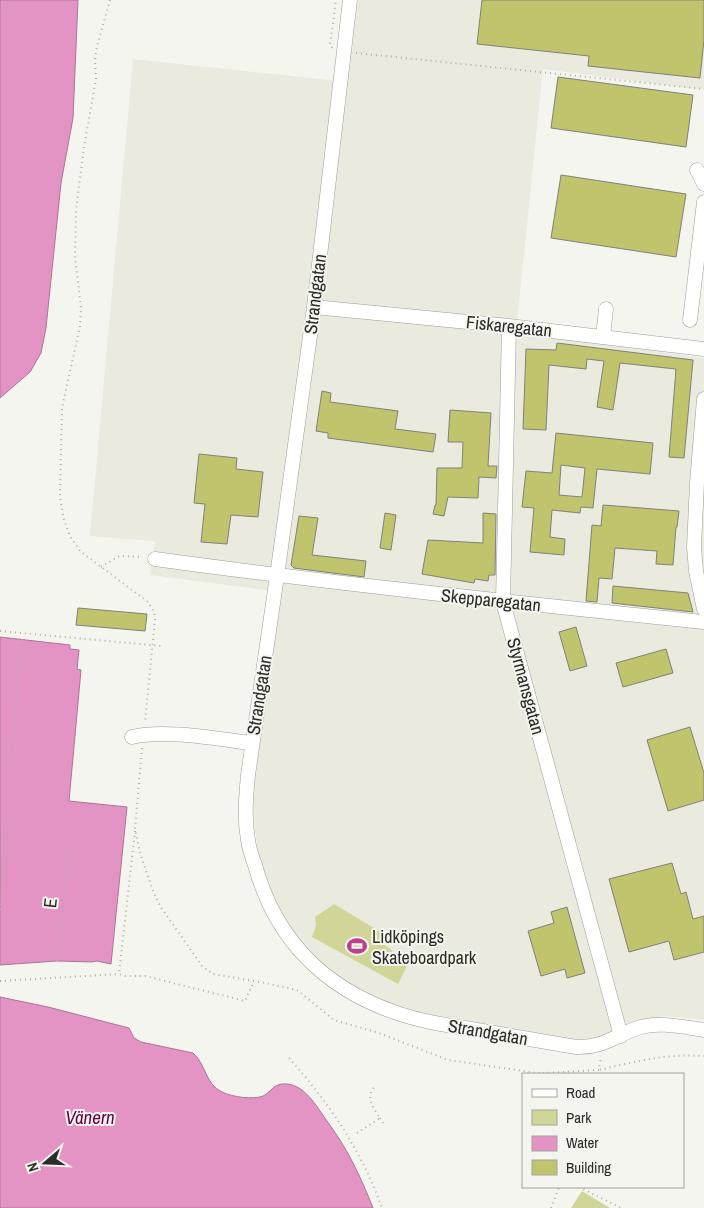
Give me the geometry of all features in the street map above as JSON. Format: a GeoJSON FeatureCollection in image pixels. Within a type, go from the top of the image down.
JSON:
{"type":"FeatureCollection","features":[{"type":"Feature","properties":{"kind":"street","name":"Strandgatan"},"geometry":{"type":"LineString","coordinates":[[350,0],[314,308],[278,576],[251,743],[245,809],[248,841],[260,883],[274,917],[300,951],[324,975],[358,998],[394,1012],[430,1022],[590,1048],[639,1027],[653,1025],[675,1026],[704,1030]]}},
{"type":"Feature","properties":{"kind":"street"},"geometry":{"type":"LineString","coordinates":[[697,170],[704,184]]}},
{"type":"Feature","properties":{"kind":"street"},"geometry":{"type":"LineString","coordinates":[[690,320],[704,202]]}},
{"type":"Feature","properties":{"kind":"street","name":"Fiskaregatan"},"geometry":{"type":"LineString","coordinates":[[314,308],[509,326],[704,349]]}},
{"type":"Feature","properties":{"kind":"street"},"geometry":{"type":"LineString","coordinates":[[603,337],[606,309]]}},
{"type":"Feature","properties":{"kind":"street","name":"Styrmansgatan"},"geometry":{"type":"LineString","coordinates":[[509,326],[503,602],[621,1036]]}},
{"type":"Feature","properties":{"kind":"street"},"geometry":{"type":"LineString","coordinates":[[704,399],[694,547],[696,571],[704,609]]}},
{"type":"Feature","properties":{"kind":"street","name":"Skepparegatan"},"geometry":{"type":"LineString","coordinates":[[154,558],[278,576],[503,602],[704,622]]}},
{"type":"Feature","properties":{"kind":"street"},"geometry":{"type":"LineString","coordinates":[[138,736],[192,736],[251,743]]}},
{"type":"Feature","properties":{"kind":"path"},"geometry":{"type":"LineString","coordinates":[[110,0],[94,60],[96,80],[84,147],[76,210],[75,257],[81,308],[80,326],[62,408],[60,497],[64,520],[70,536],[80,550],[151,606],[155,619],[138,736],[135,829],[119,974]]}},
{"type":"Feature","properties":{"kind":"path"},"geometry":{"type":"LineString","coordinates":[[344,52],[704,89]]}},
{"type":"Feature","properties":{"kind":"path"},"geometry":{"type":"LineString","coordinates":[[101,566],[119,556],[154,558]]}},
{"type":"Feature","properties":{"kind":"path"},"geometry":{"type":"LineString","coordinates":[[0,631],[161,646]]}},
{"type":"Feature","properties":{"kind":"path"},"geometry":{"type":"LineString","coordinates":[[10,765],[22,639]]}},
{"type":"Feature","properties":{"kind":"path"},"geometry":{"type":"LineString","coordinates":[[0,910],[8,826]]}},
{"type":"Feature","properties":{"kind":"path"},"geometry":{"type":"LineString","coordinates":[[135,829],[140,853],[153,891],[170,923],[202,966],[213,974],[297,990],[334,1020],[379,1032],[448,1060],[536,1073]]}},
{"type":"Feature","properties":{"kind":"path","name":"E"},"geometry":{"type":"LineString","coordinates":[[57,961],[69,848]]}},
{"type":"Feature","properties":{"kind":"path"},"geometry":{"type":"LineString","coordinates":[[0,981],[119,974],[125,976],[145,976],[245,1001],[254,981]]}},
{"type":"Feature","properties":{"kind":"path"},"geometry":{"type":"LineString","coordinates":[[598,1073],[602,1044]]}},
{"type":"Feature","properties":{"kind":"path"},"geometry":{"type":"LineString","coordinates":[[557,1073],[599,1070],[668,1057],[704,1056]]}},
{"type":"Feature","properties":{"kind":"path"},"geometry":{"type":"LineString","coordinates":[[289,1058],[313,1084],[339,1120],[374,1186],[382,1208]]}},
{"type":"Feature","properties":{"kind":"path"},"geometry":{"type":"LineString","coordinates":[[375,1086],[370,1091],[369,1101],[385,1126]]}},
{"type":"Feature","properties":{"kind":"path"},"geometry":{"type":"LineString","coordinates":[[357,1133],[380,1118]]}},
{"type":"Feature","properties":{"kind":"path"},"geometry":{"type":"LineString","coordinates":[[551,1208],[559,1188]]}},
{"type":"Feature","properties":{"kind":"path"},"geometry":{"type":"LineString","coordinates":[[581,1188],[621,1208]]}},
{"type":"Feature","properties":{"kind":"shaded area"},"geometry":{"type":"Polygon","coordinates":[[[358,0],[704,0],[704,90],[543,69],[516,332],[704,358],[704,1020],[664,1016],[633,1022],[591,1043],[412,1012],[355,989],[325,966],[303,945],[282,916],[267,884],[257,847],[253,811],[256,766],[281,592],[150,575],[155,541],[90,536],[133,59],[347,82],[358,0]]]}},
{"type":"Feature","properties":{"kind":"green space","name":"Lidköpings Skateboardpark"},"geometry":{"type":"Polygon","coordinates":[[[334,904],[384,934],[381,943],[407,966],[398,984],[312,937],[316,925],[315,917],[334,904]]]}},
{"type":"Feature","properties":{"kind":"green space"},"geometry":{"type":"Polygon","coordinates":[[[582,1191],[610,1208],[571,1208],[582,1191]]]}},
{"type":"Feature","properties":{"kind":"water"},"geometry":{"type":"Polygon","coordinates":[[[0,0],[78,0],[73,118],[61,183],[46,328],[41,353],[30,372],[0,398],[0,0]]]}},
{"type":"Feature","properties":{"kind":"water"},"geometry":{"type":"Polygon","coordinates":[[[0,637],[70,645],[70,649],[79,650],[77,669],[81,670],[69,801],[127,807],[111,964],[97,961],[57,961],[0,965],[0,637]]]}},
{"type":"Feature","properties":{"kind":"water","name":"Vänern"},"geometry":{"type":"Polygon","coordinates":[[[0,997],[129,1028],[134,1038],[141,1042],[193,1053],[201,1063],[212,1084],[222,1092],[231,1095],[248,1098],[259,1097],[282,1084],[290,1084],[297,1087],[314,1102],[341,1142],[373,1208],[0,1208],[0,997]]]}},
{"type":"Feature","properties":{"kind":"building"},"geometry":{"type":"Polygon","coordinates":[[[482,0],[704,0],[704,40],[700,78],[588,66],[589,56],[477,44],[482,0]]]}},
{"type":"Feature","properties":{"kind":"building"},"geometry":{"type":"Polygon","coordinates":[[[558,77],[693,95],[686,147],[551,128],[558,77]]]}},
{"type":"Feature","properties":{"kind":"building"},"geometry":{"type":"Polygon","coordinates":[[[561,175],[686,194],[676,257],[551,238],[561,175]]]}},
{"type":"Feature","properties":{"kind":"building"},"geometry":{"type":"Polygon","coordinates":[[[557,343],[693,360],[684,458],[669,457],[676,369],[620,363],[613,410],[597,407],[604,361],[587,359],[586,369],[549,365],[546,430],[523,429],[526,349],[556,350],[557,343]]]}},
{"type":"Feature","properties":{"kind":"building"},"geometry":{"type":"Polygon","coordinates":[[[322,391],[331,393],[330,402],[398,411],[395,429],[436,434],[433,452],[328,438],[328,433],[316,431],[322,391]]]}},
{"type":"Feature","properties":{"kind":"building"},"geometry":{"type":"Polygon","coordinates":[[[450,410],[491,413],[488,466],[497,466],[496,478],[479,477],[478,498],[448,497],[444,516],[433,514],[436,505],[437,468],[462,468],[463,442],[448,442],[450,410]]]}},
{"type":"Feature","properties":{"kind":"building"},"geometry":{"type":"Polygon","coordinates":[[[556,433],[653,443],[650,474],[597,469],[593,508],[581,507],[580,513],[552,510],[550,537],[565,539],[564,555],[530,552],[534,508],[522,507],[526,471],[552,473],[556,433]],[[561,465],[559,495],[582,497],[585,468],[561,465]]]}},
{"type":"Feature","properties":{"kind":"building"},"geometry":{"type":"Polygon","coordinates":[[[199,454],[237,458],[236,469],[263,472],[258,517],[231,515],[227,544],[201,542],[205,504],[194,503],[199,454]]]}},
{"type":"Feature","properties":{"kind":"building"},"geometry":{"type":"Polygon","coordinates":[[[603,505],[679,511],[673,565],[656,564],[657,551],[615,548],[612,579],[599,578],[597,602],[586,601],[592,525],[601,526],[603,505]]]}},
{"type":"Feature","properties":{"kind":"building"},"geometry":{"type":"Polygon","coordinates":[[[385,513],[396,515],[391,550],[380,548],[385,513]]]}},
{"type":"Feature","properties":{"kind":"building"},"geometry":{"type":"Polygon","coordinates":[[[483,513],[496,514],[495,575],[489,575],[488,581],[475,579],[474,583],[422,574],[428,540],[483,543],[483,513]]]}},
{"type":"Feature","properties":{"kind":"building"},"geometry":{"type":"Polygon","coordinates":[[[299,516],[318,518],[312,555],[366,561],[364,577],[294,568],[291,565],[299,516]]]}},
{"type":"Feature","properties":{"kind":"building"},"geometry":{"type":"Polygon","coordinates":[[[613,586],[688,593],[693,612],[612,603],[613,586]]]}},
{"type":"Feature","properties":{"kind":"building"},"geometry":{"type":"Polygon","coordinates":[[[78,608],[147,614],[145,631],[76,625],[78,608]]]}},
{"type":"Feature","properties":{"kind":"building"},"geometry":{"type":"Polygon","coordinates":[[[576,627],[587,666],[570,671],[559,632],[576,627]]]}},
{"type":"Feature","properties":{"kind":"building"},"geometry":{"type":"Polygon","coordinates":[[[666,649],[673,673],[623,687],[616,663],[666,649]]]}},
{"type":"Feature","properties":{"kind":"building"},"geometry":{"type":"Polygon","coordinates":[[[690,727],[704,773],[704,800],[668,811],[647,740],[690,727]]]}},
{"type":"Feature","properties":{"kind":"building"},"geometry":{"type":"Polygon","coordinates":[[[672,863],[681,894],[686,892],[693,919],[704,916],[704,952],[674,960],[669,941],[629,952],[609,879],[672,863]]]}},
{"type":"Feature","properties":{"kind":"building"},"geometry":{"type":"Polygon","coordinates":[[[567,907],[585,973],[567,978],[565,969],[541,976],[528,931],[554,923],[551,912],[567,907]]]}},
{"type":"Feature","properties":{"kind":"place","name":"Lidköpings Skateboardpark"},"geometry":{"type":"Point","coordinates":[357,946]}}]}
